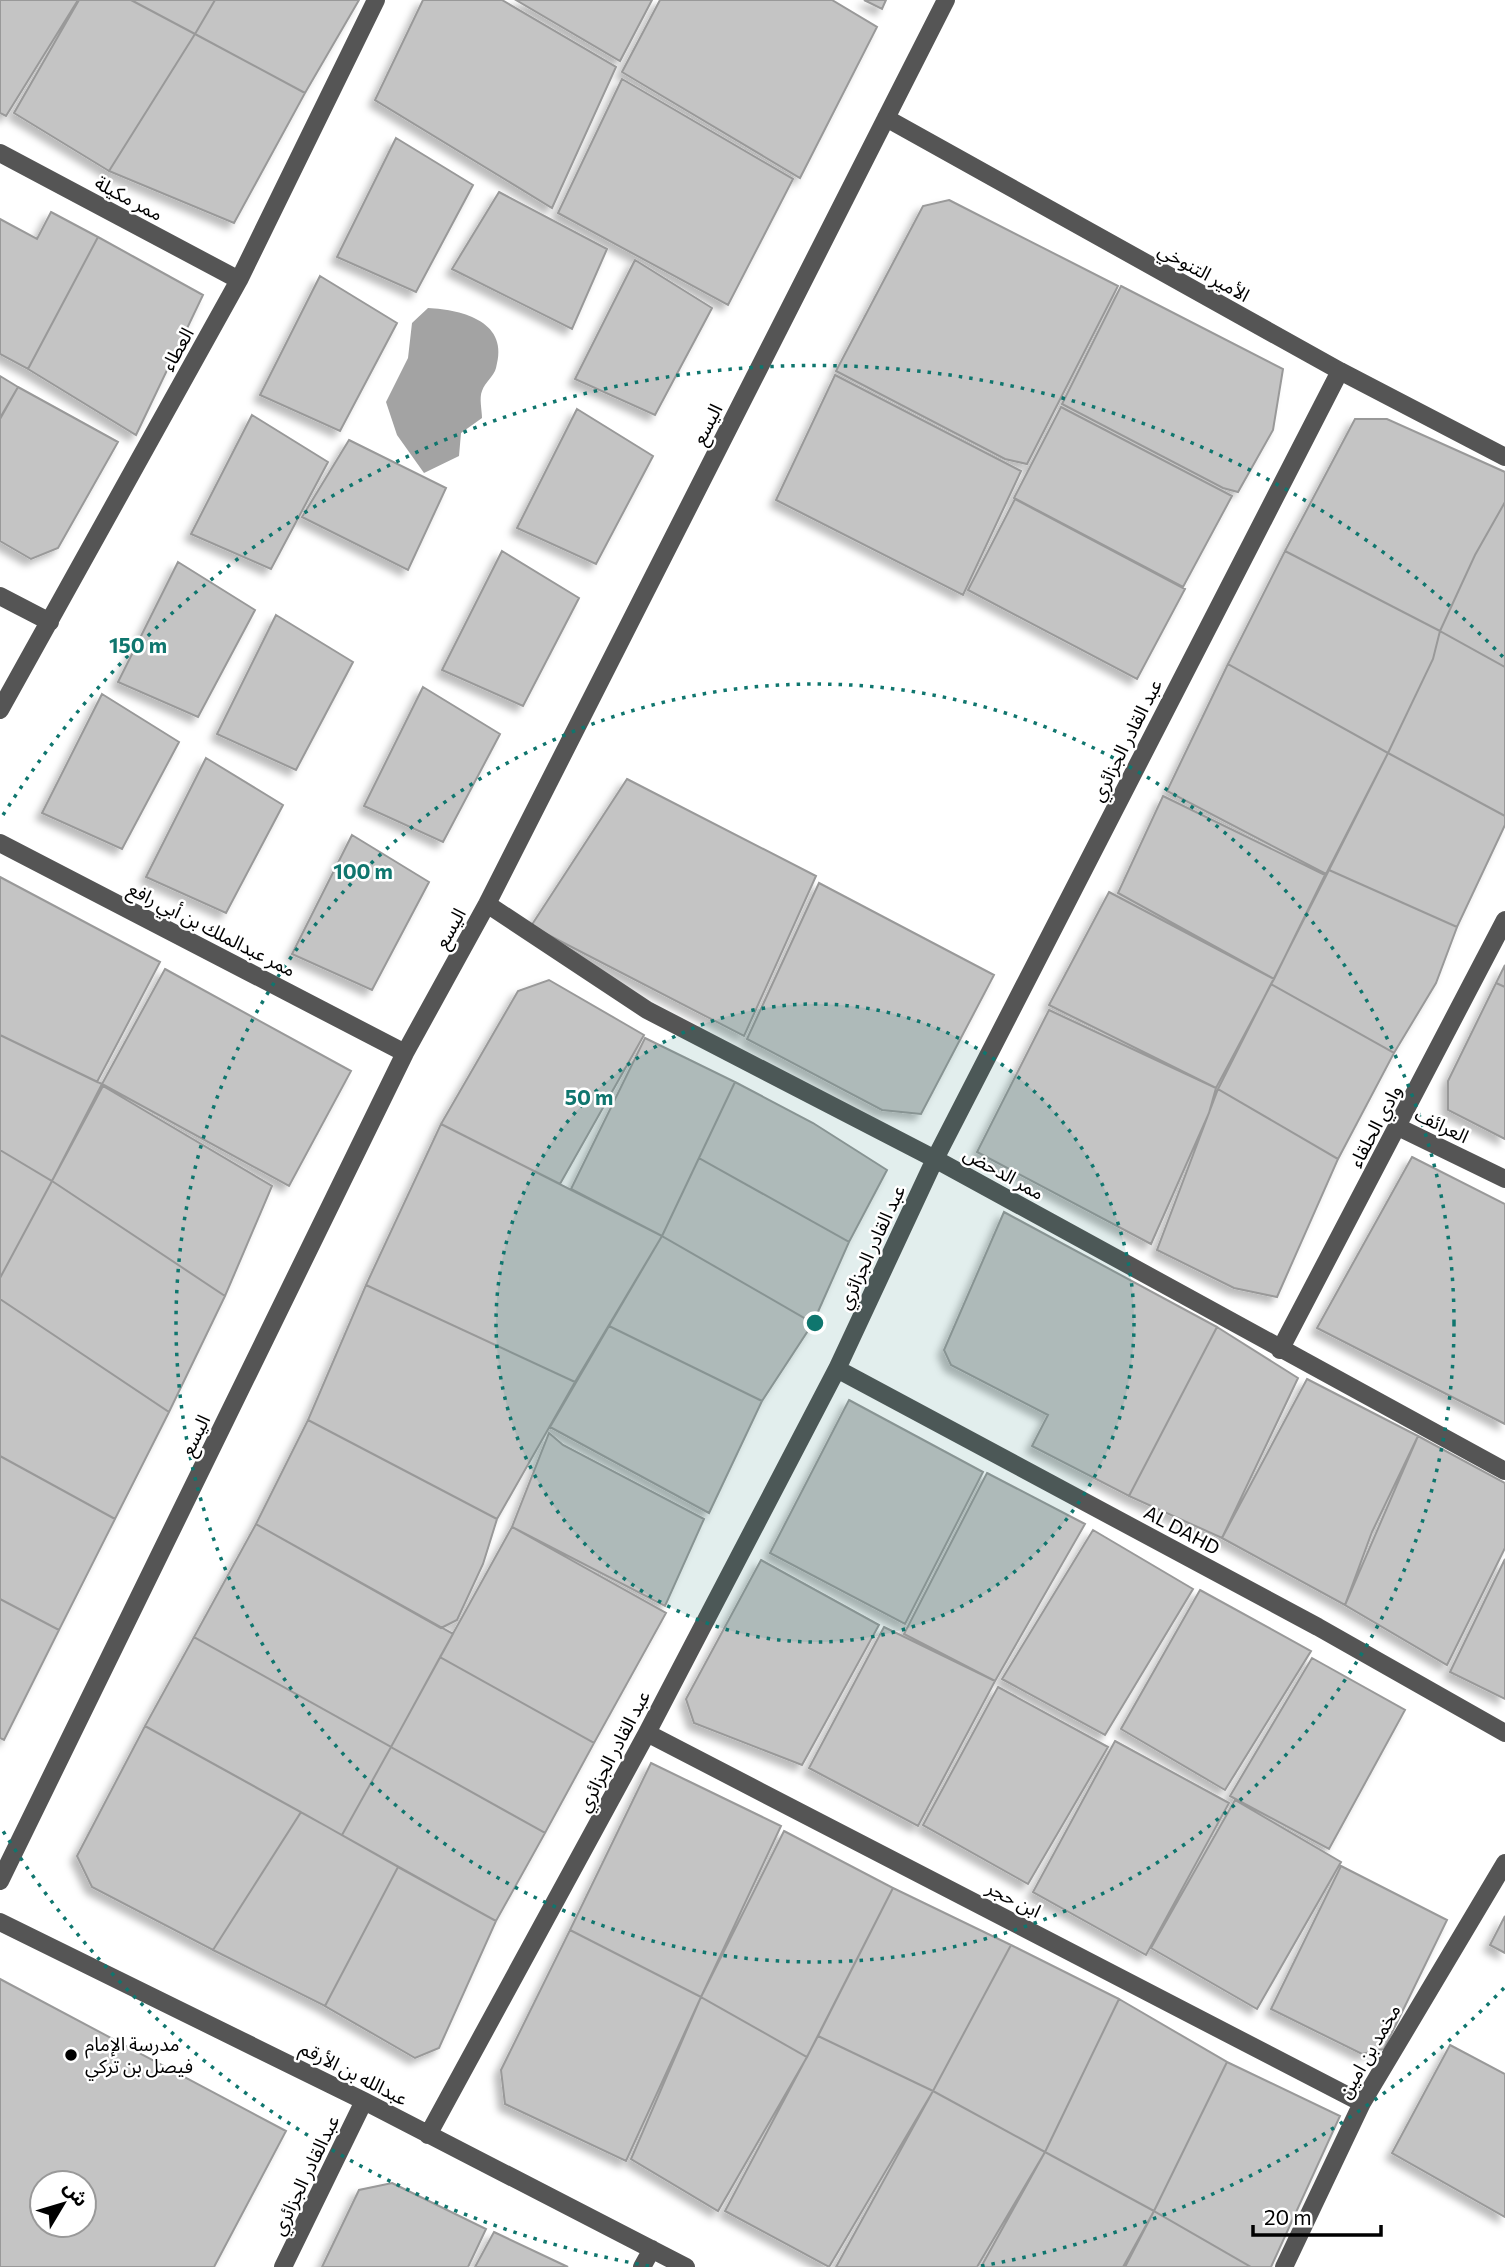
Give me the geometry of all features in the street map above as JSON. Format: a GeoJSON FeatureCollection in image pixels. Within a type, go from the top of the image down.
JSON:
{"type":"FeatureCollection","features":[{"type":"Feature","properties":{"kind":"street","name":"العطاء"},"geometry":{"type":"LineString","coordinates":[[0,710],[239,280],[376,0]]}},
{"type":"Feature","properties":{"kind":"street","name":"اليسع"},"geometry":{"type":"LineString","coordinates":[[0,1881],[405,1053],[487,904],[946,0]]}},
{"type":"Feature","properties":{"kind":"street","name":"الأمير التنوخي"},"geometry":{"type":"LineString","coordinates":[[886,118],[1340,371],[1505,457]]}},
{"type":"Feature","properties":{"kind":"street","name":"ممر مكيلة"},"geometry":{"type":"LineString","coordinates":[[0,153],[239,280]]}},
{"type":"Feature","properties":{"kind":"street","name":"عبد القادر الجزائري"},"geometry":{"type":"LineString","coordinates":[[428,2134],[647,1733],[836,1369],[935,1159],[1340,371]]}},
{"type":"Feature","properties":{"kind":"street"},"geometry":{"type":"LineString","coordinates":[[0,596],[50,622]]}},
{"type":"Feature","properties":{"kind":"street","name":"ممر عبدالملك بن أبي رافع"},"geometry":{"type":"LineString","coordinates":[[0,843],[405,1053]]}},
{"type":"Feature","properties":{"kind":"street","name":"ممر الدحض"},"geometry":{"type":"LineString","coordinates":[[487,904],[647,1010],[935,1159],[1505,1471]]}},
{"type":"Feature","properties":{"kind":"street","name":"وادي الحلقاء"},"geometry":{"type":"LineString","coordinates":[[1280,1350],[1505,920]]}},
{"type":"Feature","properties":{"kind":"street","name":"العرائف"},"geometry":{"type":"LineString","coordinates":[[1398,1127],[1505,1179]]}},
{"type":"Feature","properties":{"kind":"street","name":"AL DAHD"},"geometry":{"type":"LineString","coordinates":[[836,1369],[1318,1627],[1505,1733]]}},
{"type":"Feature","properties":{"kind":"street","name":"ابن حجر"},"geometry":{"type":"LineString","coordinates":[[647,1733],[1362,2103]]}},
{"type":"Feature","properties":{"kind":"street","name":"مخمد بن امين"},"geometry":{"type":"LineString","coordinates":[[1284,2267],[1362,2103],[1505,1863]]}},
{"type":"Feature","properties":{"kind":"street","name":"عبدالله بن الأرقم"},"geometry":{"type":"LineString","coordinates":[[0,1922],[364,2101],[686,2267]]}},
{"type":"Feature","properties":{"kind":"street","name":"عبدالقادر الجزائري"},"geometry":{"type":"LineString","coordinates":[[283,2267],[364,2101]]}},
{"type":"Feature","properties":{"kind":"street"},"geometry":{"type":"LineString","coordinates":[[642,2267],[652,2249]]}},
{"type":"Feature","properties":{"kind":"shaded area"},"geometry":{"type":"Polygon","coordinates":[[[428,308],[456,312],[481,322],[490,329],[499,352],[495,371],[481,394],[482,418],[461,433],[459,456],[424,473],[397,435],[386,402],[408,358],[412,323],[428,308]]]}},
{"type":"Feature","properties":{"kind":"building"},"geometry":{"type":"Polygon","coordinates":[[[0,0],[78,0],[6,116],[0,113],[0,0]]]}},
{"type":"Feature","properties":{"kind":"building"},"geometry":{"type":"Polygon","coordinates":[[[79,0],[131,0],[195,34],[109,171],[14,113],[79,0]]]}},
{"type":"Feature","properties":{"kind":"building"},"geometry":{"type":"Polygon","coordinates":[[[131,0],[215,0],[195,34],[131,0]]]}},
{"type":"Feature","properties":{"kind":"building"},"geometry":{"type":"Polygon","coordinates":[[[215,0],[359,0],[305,93],[195,34],[215,0]]]}},
{"type":"Feature","properties":{"kind":"building"},"geometry":{"type":"Polygon","coordinates":[[[423,0],[502,0],[616,67],[552,208],[375,100],[423,0]]]}},
{"type":"Feature","properties":{"kind":"building"},"geometry":{"type":"Polygon","coordinates":[[[516,0],[652,0],[620,61],[516,0]]]}},
{"type":"Feature","properties":{"kind":"building"},"geometry":{"type":"Polygon","coordinates":[[[660,0],[832,0],[877,27],[800,178],[622,72],[660,0]]]}},
{"type":"Feature","properties":{"kind":"building"},"geometry":{"type":"Polygon","coordinates":[[[864,0],[886,0],[882,9],[864,0]]]}},
{"type":"Feature","properties":{"kind":"building"},"geometry":{"type":"Polygon","coordinates":[[[195,34],[305,93],[234,223],[109,171],[195,34]]]}},
{"type":"Feature","properties":{"kind":"building"},"geometry":{"type":"Polygon","coordinates":[[[622,79],[793,179],[728,305],[558,213],[622,79]]]}},
{"type":"Feature","properties":{"kind":"building"},"geometry":{"type":"Polygon","coordinates":[[[396,138],[473,185],[416,292],[337,257],[396,138]]]}},
{"type":"Feature","properties":{"kind":"building"},"geometry":{"type":"Polygon","coordinates":[[[499,192],[607,249],[572,329],[452,269],[499,192]]]}},
{"type":"Feature","properties":{"kind":"building"},"geometry":{"type":"Polygon","coordinates":[[[949,200],[1118,286],[1027,464],[1005,459],[836,371],[923,206],[949,200]]]}},
{"type":"Feature","properties":{"kind":"building"},"geometry":{"type":"Polygon","coordinates":[[[51,212],[98,237],[28,369],[0,354],[0,219],[37,239],[51,212]]]}},
{"type":"Feature","properties":{"kind":"building"},"geometry":{"type":"Polygon","coordinates":[[[98,237],[203,295],[136,435],[28,369],[98,237]]]}},
{"type":"Feature","properties":{"kind":"building"},"geometry":{"type":"Polygon","coordinates":[[[635,260],[712,308],[655,415],[575,379],[635,260]]]}},
{"type":"Feature","properties":{"kind":"building"},"geometry":{"type":"Polygon","coordinates":[[[320,276],[397,323],[340,431],[260,395],[320,276]]]}},
{"type":"Feature","properties":{"kind":"building"},"geometry":{"type":"Polygon","coordinates":[[[1121,286],[1283,369],[1273,430],[1238,492],[1223,488],[1062,404],[1121,286]]]}},
{"type":"Feature","properties":{"kind":"building"},"geometry":{"type":"Polygon","coordinates":[[[835,375],[1021,471],[963,595],[776,500],[835,375]]]}},
{"type":"Feature","properties":{"kind":"building"},"geometry":{"type":"Polygon","coordinates":[[[0,376],[18,387],[0,418],[0,376]]]}},
{"type":"Feature","properties":{"kind":"building"},"geometry":{"type":"Polygon","coordinates":[[[18,387],[118,442],[58,548],[31,559],[0,541],[0,419],[18,387]]]}},
{"type":"Feature","properties":{"kind":"building"},"geometry":{"type":"Polygon","coordinates":[[[1061,407],[1232,496],[1183,587],[1014,498],[1061,407]]]}},
{"type":"Feature","properties":{"kind":"building"},"geometry":{"type":"Polygon","coordinates":[[[577,409],[653,456],[596,564],[517,528],[577,409]]]}},
{"type":"Feature","properties":{"kind":"building"},"geometry":{"type":"Polygon","coordinates":[[[252,415],[328,462],[271,569],[191,534],[252,415]]]}},
{"type":"Feature","properties":{"kind":"building"},"geometry":{"type":"Polygon","coordinates":[[[1355,419],[1387,419],[1505,472],[1505,502],[1475,555],[1440,631],[1285,551],[1355,419]]]}},
{"type":"Feature","properties":{"kind":"building"},"geometry":{"type":"Polygon","coordinates":[[[349,440],[446,488],[408,570],[302,517],[349,440]]]}},
{"type":"Feature","properties":{"kind":"building"},"geometry":{"type":"Polygon","coordinates":[[[1015,499],[1185,589],[1137,679],[968,590],[1015,499]]]}},
{"type":"Feature","properties":{"kind":"building"},"geometry":{"type":"Polygon","coordinates":[[[1505,502],[1505,667],[1440,631],[1475,555],[1505,502]]]}},
{"type":"Feature","properties":{"kind":"building"},"geometry":{"type":"Polygon","coordinates":[[[502,551],[579,598],[523,706],[442,670],[502,551]]]}},
{"type":"Feature","properties":{"kind":"building"},"geometry":{"type":"Polygon","coordinates":[[[1285,551],[1440,631],[1433,659],[1388,753],[1228,664],[1285,551]]]}},
{"type":"Feature","properties":{"kind":"building"},"geometry":{"type":"Polygon","coordinates":[[[178,562],[255,610],[198,717],[118,682],[178,562]]]}},
{"type":"Feature","properties":{"kind":"building"},"geometry":{"type":"Polygon","coordinates":[[[276,615],[353,662],[296,770],[217,734],[276,615]]]}},
{"type":"Feature","properties":{"kind":"building"},"geometry":{"type":"Polygon","coordinates":[[[1440,631],[1505,667],[1505,816],[1388,753],[1433,659],[1440,631]]]}},
{"type":"Feature","properties":{"kind":"building"},"geometry":{"type":"Polygon","coordinates":[[[1228,664],[1388,753],[1326,874],[1167,791],[1228,664]]]}},
{"type":"Feature","properties":{"kind":"building"},"geometry":{"type":"Polygon","coordinates":[[[423,687],[500,734],[443,842],[364,806],[423,687]]]}},
{"type":"Feature","properties":{"kind":"building"},"geometry":{"type":"Polygon","coordinates":[[[102,694],[179,742],[122,849],[42,813],[102,694]]]}},
{"type":"Feature","properties":{"kind":"building"},"geometry":{"type":"Polygon","coordinates":[[[1388,753],[1505,816],[1505,825],[1457,927],[1329,870],[1388,753]]]}},
{"type":"Feature","properties":{"kind":"building"},"geometry":{"type":"Polygon","coordinates":[[[206,758],[283,805],[226,913],[146,877],[206,758]]]}},
{"type":"Feature","properties":{"kind":"building"},"geometry":{"type":"Polygon","coordinates":[[[627,779],[816,876],[744,1036],[531,926],[627,779]]]}},
{"type":"Feature","properties":{"kind":"building"},"geometry":{"type":"Polygon","coordinates":[[[1163,796],[1325,875],[1274,979],[1118,893],[1163,796]]]}},
{"type":"Feature","properties":{"kind":"building"},"geometry":{"type":"Polygon","coordinates":[[[352,835],[429,882],[372,990],[292,954],[352,835]]]}},
{"type":"Feature","properties":{"kind":"building"},"geometry":{"type":"Polygon","coordinates":[[[1329,870],[1457,927],[1436,983],[1394,1053],[1271,984],[1329,870]]]}},
{"type":"Feature","properties":{"kind":"building"},"geometry":{"type":"Polygon","coordinates":[[[0,877],[160,962],[97,1082],[0,1035],[0,877]]]}},
{"type":"Feature","properties":{"kind":"building"},"geometry":{"type":"Polygon","coordinates":[[[819,883],[994,975],[921,1114],[882,1110],[747,1039],[819,883]]]}},
{"type":"Feature","properties":{"kind":"building"},"geometry":{"type":"Polygon","coordinates":[[[1109,892],[1274,979],[1216,1088],[1049,1005],[1109,892]]]}},
{"type":"Feature","properties":{"kind":"building"},"geometry":{"type":"Polygon","coordinates":[[[1505,965],[1505,987],[1496,983],[1505,965]]]}},
{"type":"Feature","properties":{"kind":"building"},"geometry":{"type":"Polygon","coordinates":[[[165,969],[351,1071],[289,1186],[102,1084],[165,969]]]}},
{"type":"Feature","properties":{"kind":"building"},"geometry":{"type":"Polygon","coordinates":[[[549,980],[644,1035],[560,1184],[441,1124],[518,991],[549,980]]]}},
{"type":"Feature","properties":{"kind":"building"},"geometry":{"type":"Polygon","coordinates":[[[1496,983],[1505,987],[1505,1139],[1448,1110],[1448,1081],[1496,983]]]}},
{"type":"Feature","properties":{"kind":"building"},"geometry":{"type":"Polygon","coordinates":[[[1271,984],[1394,1053],[1338,1159],[1218,1089],[1271,984]]]}},
{"type":"Feature","properties":{"kind":"building"},"geometry":{"type":"Polygon","coordinates":[[[1049,1010],[1216,1088],[1209,1113],[1151,1244],[977,1152],[1049,1010]]]}},
{"type":"Feature","properties":{"kind":"building"},"geometry":{"type":"Polygon","coordinates":[[[0,1035],[102,1084],[52,1181],[0,1150],[0,1035]]]}},
{"type":"Feature","properties":{"kind":"building"},"geometry":{"type":"Polygon","coordinates":[[[645,1038],[735,1082],[662,1236],[571,1189],[645,1038]]]}},
{"type":"Feature","properties":{"kind":"building"},"geometry":{"type":"Polygon","coordinates":[[[735,1082],[813,1123],[887,1170],[849,1242],[699,1158],[735,1082]]]}},
{"type":"Feature","properties":{"kind":"building"},"geometry":{"type":"Polygon","coordinates":[[[103,1086],[272,1186],[225,1296],[52,1181],[103,1086]]]}},
{"type":"Feature","properties":{"kind":"building"},"geometry":{"type":"Polygon","coordinates":[[[1218,1089],[1338,1159],[1277,1297],[1234,1288],[1157,1250],[1218,1089]]]}},
{"type":"Feature","properties":{"kind":"building"},"geometry":{"type":"Polygon","coordinates":[[[441,1124],[662,1236],[575,1382],[366,1285],[441,1124]]]}},
{"type":"Feature","properties":{"kind":"building"},"geometry":{"type":"Polygon","coordinates":[[[0,1150],[52,1181],[0,1278],[0,1150]]]}},
{"type":"Feature","properties":{"kind":"building"},"geometry":{"type":"Polygon","coordinates":[[[1412,1157],[1505,1204],[1505,1424],[1317,1328],[1412,1157]]]}},
{"type":"Feature","properties":{"kind":"building"},"geometry":{"type":"Polygon","coordinates":[[[699,1158],[849,1242],[813,1323],[662,1236],[699,1158]]]}},
{"type":"Feature","properties":{"kind":"building"},"geometry":{"type":"Polygon","coordinates":[[[52,1181],[225,1296],[169,1412],[0,1299],[0,1278],[52,1181]]]}},
{"type":"Feature","properties":{"kind":"building"},"geometry":{"type":"Polygon","coordinates":[[[1004,1212],[1217,1327],[1129,1496],[1032,1446],[1048,1415],[951,1365],[944,1350],[1004,1212]]]}},
{"type":"Feature","properties":{"kind":"building"},"geometry":{"type":"Polygon","coordinates":[[[662,1236],[813,1323],[762,1401],[609,1326],[662,1236]]]}},
{"type":"Feature","properties":{"kind":"building"},"geometry":{"type":"Polygon","coordinates":[[[366,1285],[575,1382],[497,1519],[308,1420],[366,1285]]]}},
{"type":"Feature","properties":{"kind":"building"},"geometry":{"type":"Polygon","coordinates":[[[0,1299],[169,1412],[115,1519],[0,1456],[0,1299]]]}},
{"type":"Feature","properties":{"kind":"building"},"geometry":{"type":"Polygon","coordinates":[[[609,1326],[762,1401],[709,1513],[550,1427],[609,1326]]]}},
{"type":"Feature","properties":{"kind":"building"},"geometry":{"type":"Polygon","coordinates":[[[1217,1327],[1298,1378],[1222,1538],[1129,1496],[1217,1327]]]}},
{"type":"Feature","properties":{"kind":"building"},"geometry":{"type":"Polygon","coordinates":[[[1307,1379],[1418,1436],[1372,1532],[1345,1605],[1222,1538],[1307,1379]]]}},
{"type":"Feature","properties":{"kind":"building"},"geometry":{"type":"Polygon","coordinates":[[[849,1400],[983,1472],[905,1624],[770,1553],[849,1400]]]}},
{"type":"Feature","properties":{"kind":"building"},"geometry":{"type":"Polygon","coordinates":[[[308,1420],[497,1519],[483,1564],[457,1620],[441,1628],[256,1524],[308,1420]]]}},
{"type":"Feature","properties":{"kind":"building"},"geometry":{"type":"Polygon","coordinates":[[[549,1433],[563,1445],[704,1519],[665,1606],[512,1527],[549,1433]]]}},
{"type":"Feature","properties":{"kind":"building"},"geometry":{"type":"Polygon","coordinates":[[[1418,1436],[1505,1483],[1505,1548],[1447,1665],[1345,1605],[1418,1436]]]}},
{"type":"Feature","properties":{"kind":"building"},"geometry":{"type":"Polygon","coordinates":[[[0,1456],[115,1519],[59,1630],[0,1599],[0,1456]]]}},
{"type":"Feature","properties":{"kind":"building"},"geometry":{"type":"Polygon","coordinates":[[[987,1473],[1085,1524],[995,1681],[904,1634],[987,1473]]]}},
{"type":"Feature","properties":{"kind":"building"},"geometry":{"type":"Polygon","coordinates":[[[256,1524],[453,1634],[391,1747],[194,1637],[256,1524]]]}},
{"type":"Feature","properties":{"kind":"building"},"geometry":{"type":"Polygon","coordinates":[[[512,1527],[666,1613],[594,1743],[440,1657],[512,1527]]]}},
{"type":"Feature","properties":{"kind":"building"},"geometry":{"type":"Polygon","coordinates":[[[1093,1530],[1193,1589],[1105,1735],[1002,1679],[1093,1530]]]}},
{"type":"Feature","properties":{"kind":"building"},"geometry":{"type":"Polygon","coordinates":[[[1505,1559],[1505,1699],[1450,1672],[1505,1559]]]}},
{"type":"Feature","properties":{"kind":"building"},"geometry":{"type":"Polygon","coordinates":[[[761,1560],[879,1625],[802,1765],[694,1723],[686,1699],[761,1560]]]}},
{"type":"Feature","properties":{"kind":"building"},"geometry":{"type":"Polygon","coordinates":[[[1200,1590],[1311,1651],[1225,1790],[1121,1729],[1200,1590]]]}},
{"type":"Feature","properties":{"kind":"building"},"geometry":{"type":"Polygon","coordinates":[[[0,1599],[59,1630],[4,1740],[0,1738],[0,1599]]]}},
{"type":"Feature","properties":{"kind":"building"},"geometry":{"type":"Polygon","coordinates":[[[884,1627],[995,1681],[918,1826],[809,1768],[884,1627]]]}},
{"type":"Feature","properties":{"kind":"building"},"geometry":{"type":"Polygon","coordinates":[[[194,1637],[391,1747],[342,1835],[145,1726],[194,1637]]]}},
{"type":"Feature","properties":{"kind":"building"},"geometry":{"type":"Polygon","coordinates":[[[440,1657],[594,1743],[545,1833],[391,1747],[440,1657]]]}},
{"type":"Feature","properties":{"kind":"building"},"geometry":{"type":"Polygon","coordinates":[[[1312,1658],[1405,1710],[1329,1849],[1230,1796],[1312,1658]]]}},
{"type":"Feature","properties":{"kind":"building"},"geometry":{"type":"Polygon","coordinates":[[[998,1687],[1108,1747],[1028,1884],[923,1825],[998,1687]]]}},
{"type":"Feature","properties":{"kind":"building"},"geometry":{"type":"Polygon","coordinates":[[[145,1726],[301,1812],[213,1950],[92,1887],[77,1856],[145,1726]]]}},
{"type":"Feature","properties":{"kind":"building"},"geometry":{"type":"Polygon","coordinates":[[[1115,1741],[1229,1803],[1146,1955],[1033,1892],[1115,1741]]]}},
{"type":"Feature","properties":{"kind":"building"},"geometry":{"type":"Polygon","coordinates":[[[391,1747],[545,1833],[496,1921],[342,1835],[391,1747]]]}},
{"type":"Feature","properties":{"kind":"building"},"geometry":{"type":"Polygon","coordinates":[[[651,1763],[781,1826],[701,1997],[570,1930],[651,1763]]]}},
{"type":"Feature","properties":{"kind":"building"},"geometry":{"type":"Polygon","coordinates":[[[1235,1800],[1341,1862],[1257,2009],[1151,1948],[1235,1800]]]}},
{"type":"Feature","properties":{"kind":"building"},"geometry":{"type":"Polygon","coordinates":[[[301,1812],[398,1867],[325,2006],[213,1950],[301,1812]]]}},
{"type":"Feature","properties":{"kind":"building"},"geometry":{"type":"Polygon","coordinates":[[[784,1831],[893,1888],[807,2057],[701,1997],[784,1831]]]}},
{"type":"Feature","properties":{"kind":"building"},"geometry":{"type":"Polygon","coordinates":[[[1341,1866],[1447,1920],[1384,2049],[1362,2054],[1271,2009],[1341,1866]]]}},
{"type":"Feature","properties":{"kind":"building"},"geometry":{"type":"Polygon","coordinates":[[[398,1867],[496,1921],[439,2048],[415,2058],[325,2006],[398,1867]]]}},
{"type":"Feature","properties":{"kind":"building"},"geometry":{"type":"Polygon","coordinates":[[[893,1888],[1011,1945],[933,2091],[818,2036],[893,1888]]]}},
{"type":"Feature","properties":{"kind":"building"},"geometry":{"type":"Polygon","coordinates":[[[1505,1916],[1505,1953],[1490,1945],[1505,1916]]]}},
{"type":"Feature","properties":{"kind":"building"},"geometry":{"type":"Polygon","coordinates":[[[570,1930],[701,1997],[626,2161],[505,2104],[501,2070],[570,1930]]]}},
{"type":"Feature","properties":{"kind":"building"},"geometry":{"type":"Polygon","coordinates":[[[1011,1945],[1119,1999],[1045,2152],[933,2091],[1011,1945]]]}},
{"type":"Feature","properties":{"kind":"building","name":"مدرسة الإمام فيصل بن تركي"},"geometry":{"type":"Polygon","coordinates":[[[0,1979],[286,2131],[214,2267],[0,2267],[0,1979]]]}},
{"type":"Feature","properties":{"kind":"building"},"geometry":{"type":"Polygon","coordinates":[[[701,1997],[807,2057],[718,2211],[631,2159],[701,1997]]]}},
{"type":"Feature","properties":{"kind":"building"},"geometry":{"type":"Polygon","coordinates":[[[1119,1999],[1227,2062],[1154,2211],[1045,2152],[1119,1999]]]}},
{"type":"Feature","properties":{"kind":"building"},"geometry":{"type":"Polygon","coordinates":[[[818,2036],[933,2091],[829,2267],[725,2211],[818,2036]]]}},
{"type":"Feature","properties":{"kind":"building"},"geometry":{"type":"Polygon","coordinates":[[[1450,2045],[1505,2074],[1505,2217],[1392,2153],[1450,2045]]]}},
{"type":"Feature","properties":{"kind":"building"},"geometry":{"type":"Polygon","coordinates":[[[1227,2062],[1340,2116],[1271,2267],[1251,2267],[1154,2211],[1227,2062]]]}},
{"type":"Feature","properties":{"kind":"building"},"geometry":{"type":"Polygon","coordinates":[[[933,2091],[1045,2152],[977,2267],[836,2267],[933,2091]]]}},
{"type":"Feature","properties":{"kind":"building"},"geometry":{"type":"Polygon","coordinates":[[[1045,2152],[1154,2211],[1123,2267],[981,2267],[1045,2152]]]}},
{"type":"Feature","properties":{"kind":"building"},"geometry":{"type":"Polygon","coordinates":[[[392,2183],[486,2229],[468,2267],[322,2267],[359,2190],[392,2183]]]}},
{"type":"Feature","properties":{"kind":"building"},"geometry":{"type":"Polygon","coordinates":[[[1154,2211],[1251,2267],[1125,2267],[1154,2211]]]}},
{"type":"Feature","properties":{"kind":"building"},"geometry":{"type":"Polygon","coordinates":[[[494,2232],[568,2267],[475,2267],[494,2232]]]}},
{"type":"Feature","properties":{"kind":"place","name":"مدرسة الإمام فيصل بن تركي"},"geometry":{"type":"Point","coordinates":[71,2055]}}]}
